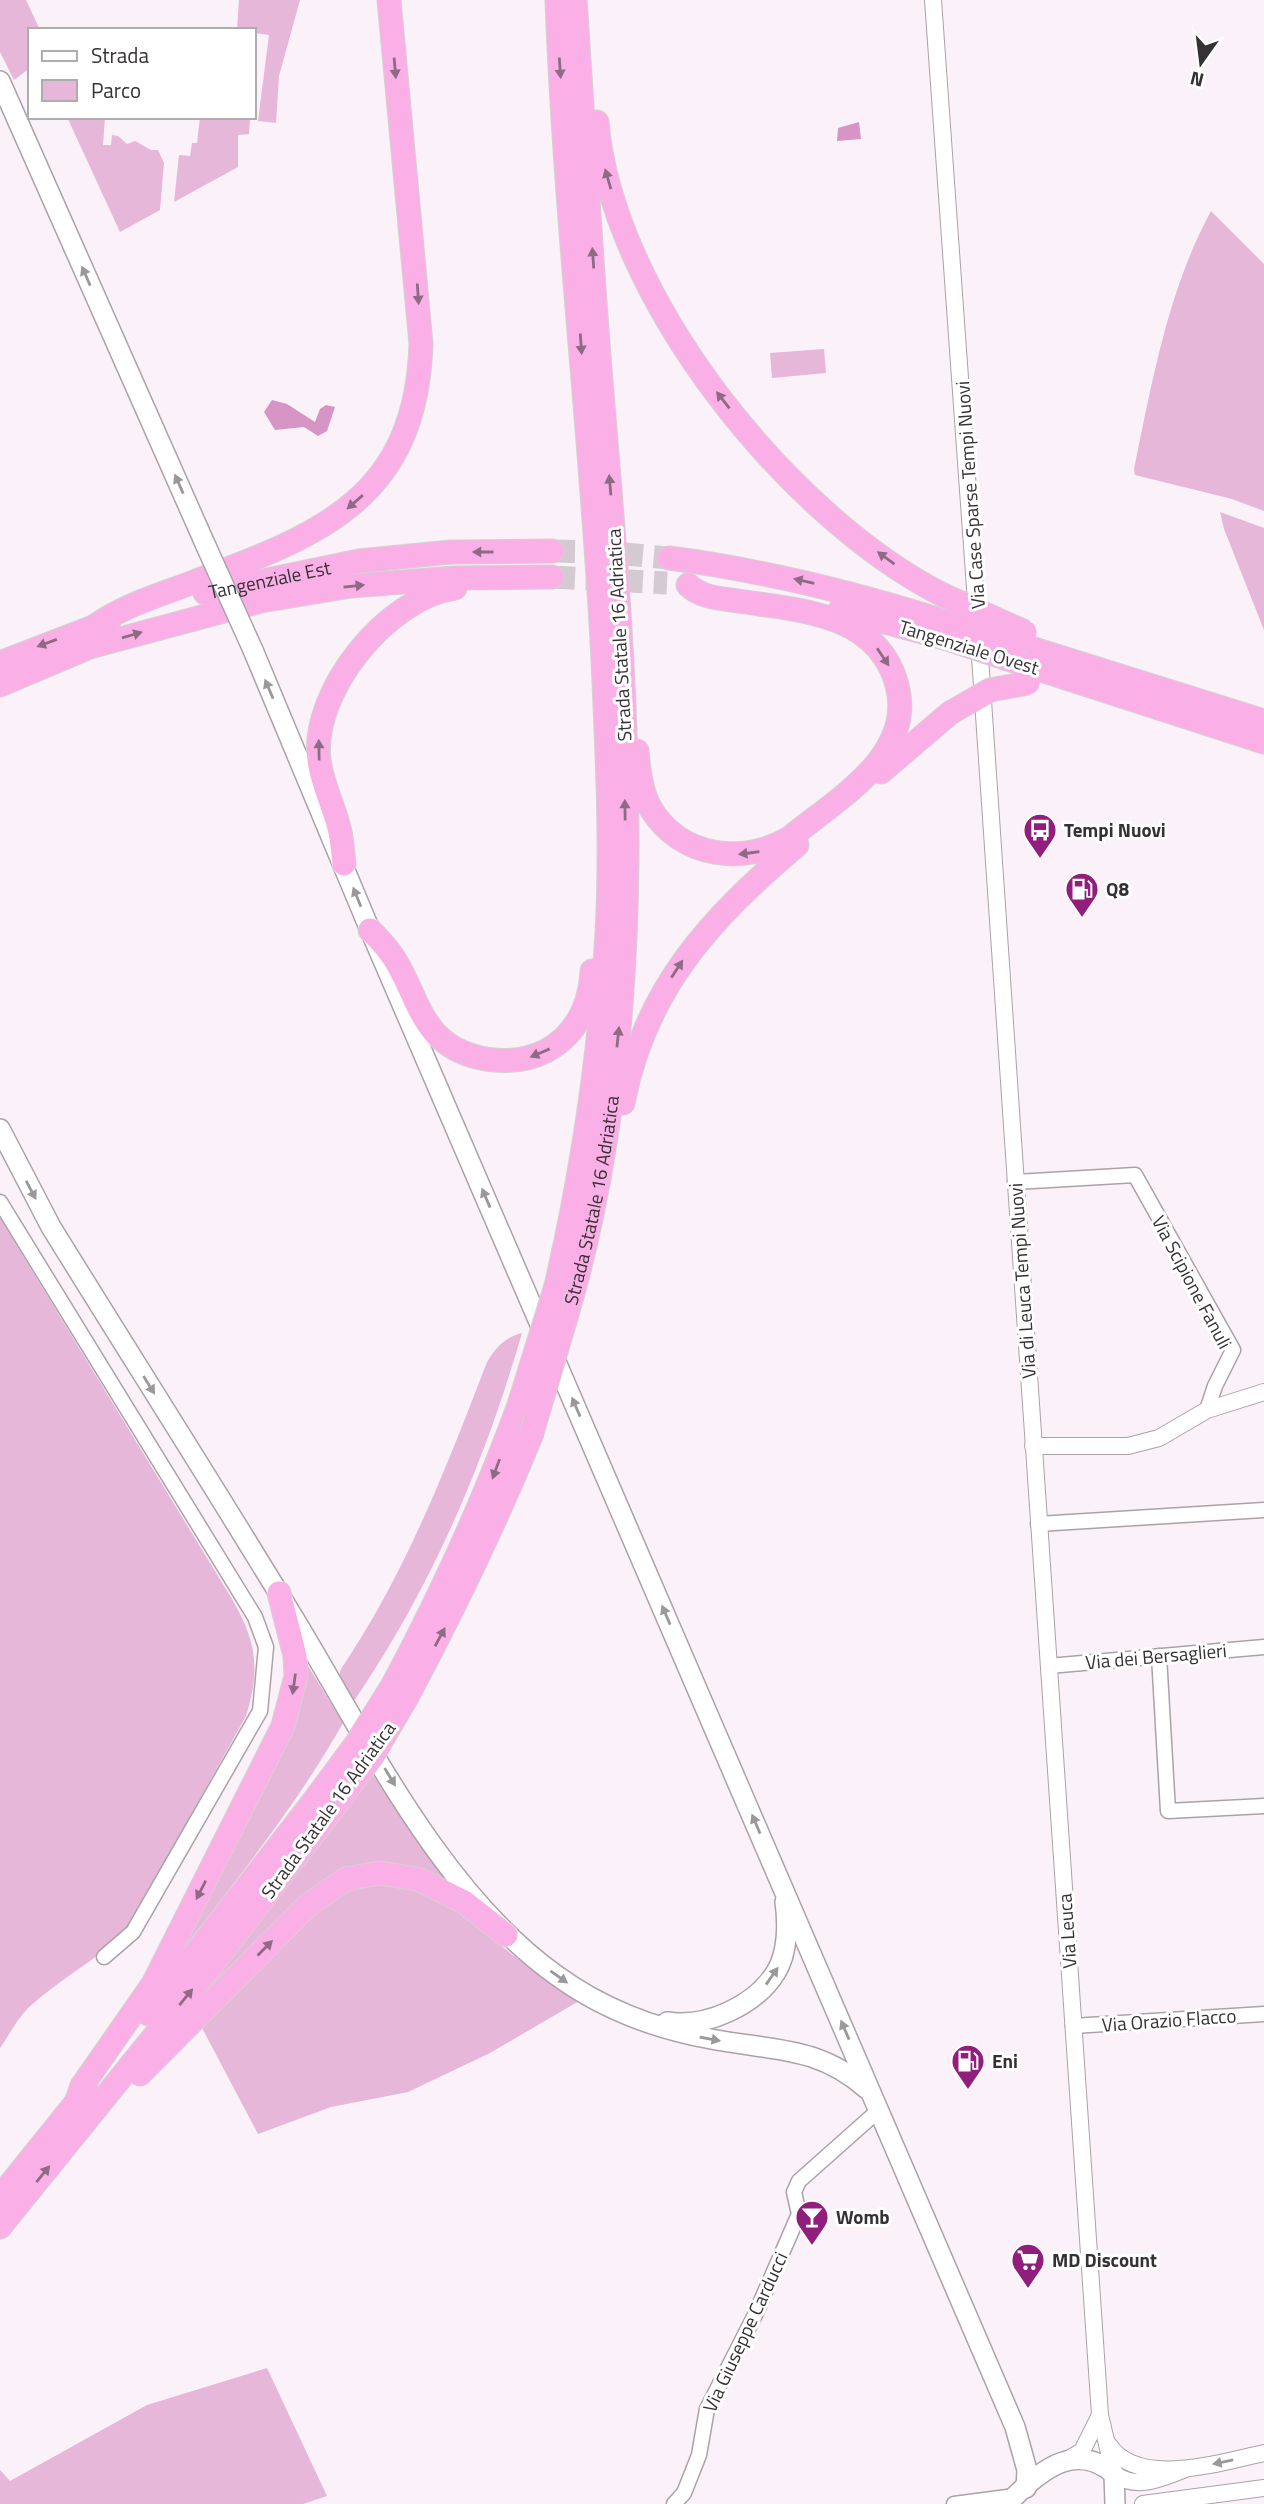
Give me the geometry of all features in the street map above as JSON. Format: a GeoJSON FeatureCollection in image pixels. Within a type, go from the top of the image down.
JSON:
{"type":"FeatureCollection","features":[{"type":"Feature","properties":{"kind":"highway"},"geometry":{"type":"LineString","coordinates":[[94,626],[120,608],[281,549],[329,524],[378,479],[401,442],[416,396],[421,344],[389,0]]}},
{"type":"Feature","properties":{"kind":"highway","name":"Strada Statale 16 Adriatica"},"geometry":{"type":"LineString","coordinates":[[400,1690],[455,1609],[496,1522],[531,1436],[565,1321],[566,1287],[589,1127],[606,942],[606,722],[601,615],[556,0]]}},
{"type":"Feature","properties":{"kind":"highway","name":"Strada Statale 16 Adriatica"},"geometry":{"type":"LineString","coordinates":[[0,2227],[85,2108],[322,1806],[373,1755],[490,1484],[566,1287],[610,1112],[625,932],[625,766],[614,535],[601,389],[575,0]]}},
{"type":"Feature","properties":{"kind":"highway"},"geometry":{"type":"LineString","coordinates":[[566,1287],[589,1266],[604,1208],[626,1086],[639,1043],[668,982],[706,930],[749,886],[950,713],[990,690],[1024,656],[943,594],[883,556],[821,509],[794,484],[732,411],[674,335],[639,268],[605,166],[597,132],[587,0]]}},
{"type":"Feature","properties":{"kind":"highway","name":"Tangenziale Ovest"},"geometry":{"type":"LineString","coordinates":[[614,535],[625,572],[638,771],[643,792],[663,824],[676,837],[694,846],[730,855],[762,851],[791,837],[883,757],[896,735],[901,699],[895,678],[872,641],[847,623],[780,607],[699,595],[678,584],[782,597],[942,629]]}},
{"type":"Feature","properties":{"kind":"highway","name":"Tangenziale Est"},"geometry":{"type":"LineString","coordinates":[[0,663],[94,626],[186,597],[359,561],[451,552],[552,551]]}},
{"type":"Feature","properties":{"kind":"highway","name":"Tangenziale Ovest"},"geometry":{"type":"LineString","coordinates":[[669,558],[740,567],[806,581],[1264,742]]}},
{"type":"Feature","properties":{"kind":"highway","name":"Tangenziale Est"},"geometry":{"type":"LineString","coordinates":[[0,685],[90,647],[261,601],[351,586],[454,578],[552,577],[542,585],[452,588],[427,596],[388,622],[363,645],[349,664],[327,710],[319,738],[319,760],[340,831],[344,864]]}},
{"type":"Feature","properties":{"kind":"highway"},"geometry":{"type":"LineString","coordinates":[[370,930],[392,954],[436,1035],[455,1048],[496,1061],[518,1061],[556,1045],[575,1029],[584,1010],[591,982],[597,898],[600,834],[595,640],[601,615]]}},
{"type":"Feature","properties":{"kind":"highway","name":"Tangenziale Ovest"},"geometry":{"type":"LineString","coordinates":[[1024,656],[1201,701],[1264,721]]}},
{"type":"Feature","properties":{"kind":"highway"},"geometry":{"type":"LineString","coordinates":[[279,1593],[295,1656],[296,1676],[283,1726],[153,1984],[82,2086],[85,2108],[108,2107],[308,1905],[346,1879],[379,1873],[418,1879],[464,1902],[506,1935]]}},
{"type":"Feature","properties":{"kind":"highway","name":"Strada Statale 16 Adriatica"},"geometry":{"type":"LineString","coordinates":[[0,2197],[85,2108]]}},
{"type":"Feature","properties":{"kind":"main road"},"geometry":{"type":"LineString","coordinates":[[0,81],[253,650],[370,930],[1015,2427],[1027,2470],[1016,2496]]}},
{"type":"Feature","properties":{"kind":"main road"},"geometry":{"type":"LineString","coordinates":[[0,1129],[51,1227],[421,1827],[506,1935],[556,1975],[622,2012],[681,2033],[815,2056],[849,2072],[875,2101]]}},
{"type":"Feature","properties":{"kind":"main road"},"geometry":{"type":"LineString","coordinates":[[622,2012],[678,2024],[725,2014],[751,1999],[778,1970],[787,1916],[783,1887]]}},
{"type":"Feature","properties":{"kind":"main road"},"geometry":{"type":"LineString","coordinates":[[1015,2427],[1035,2452],[1062,2462]]}},
{"type":"Feature","properties":{"kind":"main road"},"geometry":{"type":"LineString","coordinates":[[1016,2496],[1062,2462],[1084,2457],[1095,2459],[1114,2474],[1115,2504]]}},
{"type":"Feature","properties":{"kind":"street","name":"Via Case Sparse Tempi Nuovi"},"geometry":{"type":"LineString","coordinates":[[933,0],[961,357],[1011,1116]]}},
{"type":"Feature","properties":{"kind":"street","name":"Via di Leuca Tempi Nuovi"},"geometry":{"type":"LineString","coordinates":[[1011,1116],[1033,1446]]}},
{"type":"Feature","properties":{"kind":"street","name":"Via Scipione Fanuli"},"geometry":{"type":"LineString","coordinates":[[1015,1182],[1135,1175],[1233,1350],[1214,1386],[1207,1410]]}},
{"type":"Feature","properties":{"kind":"street"},"geometry":{"type":"LineString","coordinates":[[0,1202],[256,1617],[266,1647],[260,1711],[132,1932],[104,1957]]}},
{"type":"Feature","properties":{"kind":"street"},"geometry":{"type":"LineString","coordinates":[[1033,1446],[1128,1446],[1158,1438],[1207,1410],[1264,1392]]}},
{"type":"Feature","properties":{"kind":"street","name":"Via Leuca"},"geometry":{"type":"LineString","coordinates":[[1033,1446],[1073,2026],[1087,2182],[1100,2415],[1114,2474]]}},
{"type":"Feature","properties":{"kind":"street"},"geometry":{"type":"LineString","coordinates":[[1038,1524],[1264,1510]]}},
{"type":"Feature","properties":{"kind":"street","name":"Via dei Bersaglieri"},"geometry":{"type":"LineString","coordinates":[[1049,1666],[1264,1647]]}},
{"type":"Feature","properties":{"kind":"street"},"geometry":{"type":"LineString","coordinates":[[1159,1656],[1168,1811],[1264,1806]]}},
{"type":"Feature","properties":{"kind":"street","name":"Via Orazio Flacco"},"geometry":{"type":"LineString","coordinates":[[1073,2026],[1264,2014]]}},
{"type":"Feature","properties":{"kind":"street","name":"Via Giuseppe Carducci"},"geometry":{"type":"LineString","coordinates":[[674,2504],[684,2493],[699,2455],[707,2409],[755,2315],[799,2214],[794,2192],[799,2181],[875,2101]]}},
{"type":"Feature","properties":{"kind":"street","name":"Via Leuca"},"geometry":{"type":"LineString","coordinates":[[1062,2462],[1082,2451],[1100,2415]]}},
{"type":"Feature","properties":{"kind":"street"},"geometry":{"type":"LineString","coordinates":[[1108,2444],[1128,2464],[1140,2468],[1183,2470]]}},
{"type":"Feature","properties":{"kind":"street"},"geometry":{"type":"LineString","coordinates":[[1114,2474],[1123,2480],[1149,2482],[1183,2470],[1264,2453]]}},
{"type":"Feature","properties":{"kind":"street"},"geometry":{"type":"LineString","coordinates":[[1143,2504],[1264,2488]]}},
{"type":"Feature","properties":{"kind":"street"},"geometry":{"type":"LineString","coordinates":[[954,2504],[1016,2496]]}},
{"type":"Feature","properties":{"kind":"green space"},"geometry":{"type":"Polygon","coordinates":[[[0,0],[26,0],[39,28],[28,28],[28,70],[14,80],[0,52],[0,0]]]}},
{"type":"Feature","properties":{"kind":"green space"},"geometry":{"type":"Polygon","coordinates":[[[239,0],[300,0],[279,76],[276,123],[258,121],[269,35],[256,33],[256,28],[237,28],[239,0]]]}},
{"type":"Feature","properties":{"kind":"green space"},"geometry":{"type":"Polygon","coordinates":[[[68,119],[105,119],[103,145],[111,145],[112,135],[118,136],[127,144],[135,141],[151,150],[158,150],[164,163],[160,210],[120,232],[68,119]]]}},
{"type":"Feature","properties":{"kind":"green space"},"geometry":{"type":"Polygon","coordinates":[[[200,119],[250,119],[249,134],[238,135],[238,167],[174,202],[179,155],[190,156],[192,143],[197,143],[200,119]]]}},
{"type":"Feature","properties":{"kind":"green space"},"geometry":{"type":"Polygon","coordinates":[[[1211,211],[1264,264],[1264,511],[1232,499],[1135,475],[1148,403],[1172,304],[1196,241],[1211,211]]]}},
{"type":"Feature","properties":{"kind":"green space"},"geometry":{"type":"Polygon","coordinates":[[[824,349],[826,373],[772,378],[770,353],[824,349]]]}},
{"type":"Feature","properties":{"kind":"green space"},"geometry":{"type":"Polygon","coordinates":[[[1220,512],[1264,528],[1264,630],[1224,529],[1220,512]]]}},
{"type":"Feature","properties":{"kind":"green space"},"geometry":{"type":"Polygon","coordinates":[[[0,1218],[232,1599],[251,1642],[254,1683],[246,1716],[126,1932],[29,2007],[0,2048],[0,1218]]]}},
{"type":"Feature","properties":{"kind":"green space"},"geometry":{"type":"Polygon","coordinates":[[[522,1333],[490,1431],[452,1525],[406,1616],[352,1704],[339,1676],[341,1669],[405,1558],[440,1481],[487,1362],[501,1344],[522,1333]]]}},
{"type":"Feature","properties":{"kind":"green space"},"geometry":{"type":"Polygon","coordinates":[[[305,1661],[343,1723],[284,1815],[173,1962],[305,1661]]]}},
{"type":"Feature","properties":{"kind":"green space"},"geometry":{"type":"Polygon","coordinates":[[[368,1768],[447,1881],[395,1868],[294,1907],[192,2004],[368,1768]]]}},
{"type":"Feature","properties":{"kind":"green space"},"geometry":{"type":"Polygon","coordinates":[[[391,1884],[418,1888],[443,1901],[535,1972],[579,2001],[490,2053],[408,2092],[331,2107],[258,2134],[201,2026],[310,1911],[356,1886],[391,1884]]]}},
{"type":"Feature","properties":{"kind":"green space"},"geometry":{"type":"Polygon","coordinates":[[[267,2368],[327,2496],[303,2504],[0,2504],[0,2470],[10,2481],[147,2405],[267,2368]]]}},
{"type":"Feature","properties":{"kind":"shaded area"},"geometry":{"type":"Polygon","coordinates":[[[859,122],[861,139],[837,141],[838,128],[859,122]]]}},
{"type":"Feature","properties":{"kind":"shaded area"},"geometry":{"type":"Polygon","coordinates":[[[272,400],[287,404],[315,422],[320,409],[326,405],[335,407],[327,431],[318,436],[304,427],[275,430],[264,412],[272,400]]]}},
{"type":"Feature","properties":{"kind":"tunnel"},"geometry":{"type":"LineString","coordinates":[[552,551],[604,552],[669,558]]}},
{"type":"Feature","properties":{"kind":"tunnel"},"geometry":{"type":"LineString","coordinates":[[552,577],[667,583]]}},
{"type":"Feature","properties":{"kind":"place","name":"Tempi Nuovi"},"geometry":{"type":"Point","coordinates":[1040,860]}},
{"type":"Feature","properties":{"kind":"place","name":"Q8"},"geometry":{"type":"Point","coordinates":[1082,919]}},
{"type":"Feature","properties":{"kind":"place","name":"Eni"},"geometry":{"type":"Point","coordinates":[968,2091]}},
{"type":"Feature","properties":{"kind":"place","name":"Womb"},"geometry":{"type":"Point","coordinates":[812,2247]}},
{"type":"Feature","properties":{"kind":"place","name":"MD Discount"},"geometry":{"type":"Point","coordinates":[1028,2290]}}]}
